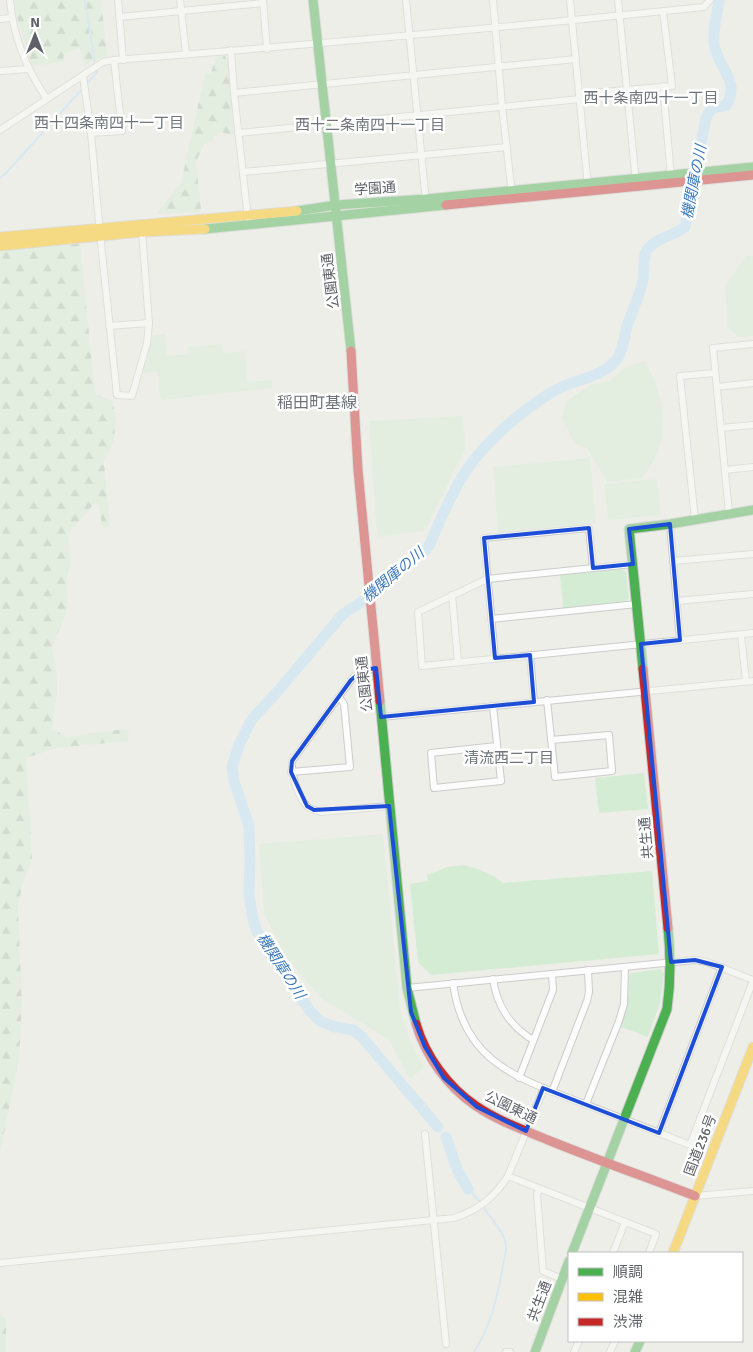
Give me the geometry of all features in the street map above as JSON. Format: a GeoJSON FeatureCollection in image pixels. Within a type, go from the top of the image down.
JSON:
{"type":"FeatureCollection","features":[{"type":"Feature","properties":{"kind":"main road","name":"公園東通"},"geometry":{"type":"LineString","coordinates":[[313,0],[350,336],[358,470],[370,610],[407,988],[411,1012],[419,1035],[444,1078],[457,1092],[477,1107],[495,1118],[526,1131],[696,1196]]}},
{"type":"Feature","properties":{"kind":"main road","name":"学園通"},"geometry":{"type":"LineString","coordinates":[[0,237],[336,216],[426,203],[671,179],[753,167]]}},
{"type":"Feature","properties":{"kind":"main road","name":"学園通"},"geometry":{"type":"LineString","coordinates":[[705,175],[753,176]]}},
{"type":"Feature","properties":{"kind":"main road","name":"学園通"},"geometry":{"type":"LineString","coordinates":[[0,246],[100,232],[142,232],[249,220],[336,205],[426,203]]}},
{"type":"Feature","properties":{"kind":"main road","name":"共生通"},"geometry":{"type":"LineString","coordinates":[[572,1252],[667,1009],[671,983],[671,962],[630,528],[670,524],[753,510]]}},
{"type":"Feature","properties":{"kind":"main road","name":"国道236号"},"geometry":{"type":"LineString","coordinates":[[673,1252],[753,1047]]}},
{"type":"Feature","properties":{"kind":"main road","name":"共生通"},"geometry":{"type":"LineString","coordinates":[[534,1352],[568,1264]]}},
{"type":"Feature","properties":{"kind":"street"},"geometry":{"type":"LineString","coordinates":[[10,0],[11,18],[29,69],[47,99]]}},
{"type":"Feature","properties":{"kind":"street"},"geometry":{"type":"LineString","coordinates":[[118,0],[124,60]]}},
{"type":"Feature","properties":{"kind":"street"},"geometry":{"type":"LineString","coordinates":[[180,0],[186,54]]}},
{"type":"Feature","properties":{"kind":"street"},"geometry":{"type":"LineString","coordinates":[[406,0],[426,203]]}},
{"type":"Feature","properties":{"kind":"street"},"geometry":{"type":"LineString","coordinates":[[493,0],[512,194]]}},
{"type":"Feature","properties":{"kind":"street"},"geometry":{"type":"LineString","coordinates":[[570,0],[588,187]]}},
{"type":"Feature","properties":{"kind":"street"},"geometry":{"type":"LineString","coordinates":[[618,0],[636,182]]}},
{"type":"Feature","properties":{"kind":"street"},"geometry":{"type":"LineString","coordinates":[[0,130],[103,62],[232,50],[268,49],[704,7],[710,0]]}},
{"type":"Feature","properties":{"kind":"street"},"geometry":{"type":"LineString","coordinates":[[120,17],[263,1],[268,49]]}},
{"type":"Feature","properties":{"kind":"street"},"geometry":{"type":"LineString","coordinates":[[238,133],[502,106],[672,86],[663,11]]}},
{"type":"Feature","properties":{"kind":"street"},"geometry":{"type":"LineString","coordinates":[[0,19],[11,18]]}},
{"type":"Feature","properties":{"kind":"street"},"geometry":{"type":"LineString","coordinates":[[232,50],[234,93],[249,220]]}},
{"type":"Feature","properties":{"kind":"street"},"geometry":{"type":"LineString","coordinates":[[234,93],[576,59]]}},
{"type":"Feature","properties":{"kind":"street"},"geometry":{"type":"LineString","coordinates":[[91,133],[122,131],[114,60]]}},
{"type":"Feature","properties":{"kind":"street"},"geometry":{"type":"LineString","coordinates":[[0,71],[29,69]]}},
{"type":"Feature","properties":{"kind":"street"},"geometry":{"type":"LineString","coordinates":[[83,76],[91,133],[117,395],[132,396],[147,343],[149,323],[142,232]]}},
{"type":"Feature","properties":{"kind":"street"},"geometry":{"type":"LineString","coordinates":[[662,86],[671,179]]}},
{"type":"Feature","properties":{"kind":"street"},"geometry":{"type":"LineString","coordinates":[[0,122],[0,130]]}},
{"type":"Feature","properties":{"kind":"street"},"geometry":{"type":"LineString","coordinates":[[243,172],[507,147]]}},
{"type":"Feature","properties":{"kind":"street"},"geometry":{"type":"LineString","coordinates":[[109,326],[149,323]]}},
{"type":"Feature","properties":{"kind":"street"},"geometry":{"type":"LineString","coordinates":[[729,513],[713,348],[753,344]]}},
{"type":"Feature","properties":{"kind":"street"},"geometry":{"type":"LineString","coordinates":[[694,520],[680,376],[715,373]]}},
{"type":"Feature","properties":{"kind":"street"},"geometry":{"type":"LineString","coordinates":[[717,387],[753,383]]}},
{"type":"Feature","properties":{"kind":"street"},"geometry":{"type":"LineString","coordinates":[[721,428],[753,425]]}},
{"type":"Feature","properties":{"kind":"street"},"geometry":{"type":"LineString","coordinates":[[725,470],[753,467]]}},
{"type":"Feature","properties":{"kind":"street"},"geometry":{"type":"LineString","coordinates":[[670,524],[680,640]]}},
{"type":"Feature","properties":{"kind":"street"},"geometry":{"type":"LineString","coordinates":[[495,658],[484,538],[589,528],[593,568]]}},
{"type":"Feature","properties":{"kind":"street"},"geometry":{"type":"LineString","coordinates":[[673,561],[753,554]]}},
{"type":"Feature","properties":{"kind":"street"},"geometry":{"type":"LineString","coordinates":[[633,564],[487,579],[452,595],[418,612],[422,666],[753,633]]}},
{"type":"Feature","properties":{"kind":"street"},"geometry":{"type":"LineString","coordinates":[[677,601],[753,594]]}},
{"type":"Feature","properties":{"kind":"street"},"geometry":{"type":"LineString","coordinates":[[452,595],[458,662]]}},
{"type":"Feature","properties":{"kind":"street"},"geometry":{"type":"LineString","coordinates":[[491,619],[637,604]]}},
{"type":"Feature","properties":{"kind":"street"},"geometry":{"type":"LineString","coordinates":[[381,717],[749,681],[741,635]]}},
{"type":"Feature","properties":{"kind":"street"},"geometry":{"type":"LineString","coordinates":[[530,655],[534,702]]}},
{"type":"Feature","properties":{"kind":"street"},"geometry":{"type":"LineString","coordinates":[[376,668],[364,670],[357,674],[292,762],[291,772],[293,780],[307,806],[314,810],[322,812],[389,806]]}},
{"type":"Feature","properties":{"kind":"street"},"geometry":{"type":"LineString","coordinates":[[291,772],[350,767],[344,704],[340,697]]}},
{"type":"Feature","properties":{"kind":"street"},"geometry":{"type":"LineString","coordinates":[[547,700],[550,740],[554,777],[612,771],[609,735],[550,740]]}},
{"type":"Feature","properties":{"kind":"street"},"geometry":{"type":"LineString","coordinates":[[494,706],[501,781],[434,788],[431,752],[497,746]]}},
{"type":"Feature","properties":{"kind":"street"},"geometry":{"type":"LineString","coordinates":[[407,988],[453,983],[493,980],[625,966],[695,960],[722,967],[753,981],[690,1145],[552,1092],[503,1069],[489,1057],[470,1035],[455,999],[453,983]]}},
{"type":"Feature","properties":{"kind":"street"},"geometry":{"type":"LineString","coordinates":[[586,1104],[619,1022],[624,1004],[625,966]]}},
{"type":"Feature","properties":{"kind":"street"},"geometry":{"type":"LineString","coordinates":[[659,1133],[722,967]]}},
{"type":"Feature","properties":{"kind":"street"},"geometry":{"type":"LineString","coordinates":[[552,1092],[587,1001],[589,992],[588,970]]}},
{"type":"Feature","properties":{"kind":"street"},"geometry":{"type":"LineString","coordinates":[[519,1078],[553,990],[552,974]]}},
{"type":"Feature","properties":{"kind":"street"},"geometry":{"type":"LineString","coordinates":[[493,980],[498,1001],[503,1011],[522,1033],[533,1040]]}},
{"type":"Feature","properties":{"kind":"street"},"geometry":{"type":"LineString","coordinates":[[0,1263],[454,1218],[471,1212],[492,1197],[508,1176],[544,1088]]}},
{"type":"Feature","properties":{"kind":"street"},"geometry":{"type":"LineString","coordinates":[[425,1134],[446,1344]]}},
{"type":"Feature","properties":{"kind":"street"},"geometry":{"type":"LineString","coordinates":[[508,1176],[656,1234],[649,1252]]}},
{"type":"Feature","properties":{"kind":"street"},"geometry":{"type":"LineString","coordinates":[[540,1188],[537,1194],[542,1271],[562,1279]]}},
{"type":"Feature","properties":{"kind":"street"},"geometry":{"type":"LineString","coordinates":[[696,1196],[753,1191]]}},
{"type":"Feature","properties":{"kind":"street"},"geometry":{"type":"LineString","coordinates":[[613,1252],[625,1222]]}},
{"type":"Feature","properties":{"kind":"highlighted area"},"geometry":{"type":"Polygon","coordinates":[[[670,524],[680,640],[641,644],[671,962],[695,960],[722,967],[659,1133],[543,1088],[526,1131],[477,1107],[444,1078],[425,1047],[411,1012],[389,806],[314,810],[307,806],[291,772],[292,761],[351,680],[364,670],[376,668],[381,717],[534,702],[530,655],[495,658],[484,538],[589,528],[593,568],[633,564],[629,529],[670,524]]]}},
{"type":"Feature","properties":{"kind":"green space"},"geometry":{"type":"Polygon","coordinates":[[[15,0],[101,0],[107,55],[84,65],[80,48],[64,54],[63,62],[32,66],[16,14],[15,0]]]}},
{"type":"Feature","properties":{"kind":"green space"},"geometry":{"type":"Polygon","coordinates":[[[224,55],[228,61],[234,135],[219,132],[210,142],[204,144],[196,162],[200,212],[156,214],[181,183],[205,74],[211,73],[216,56],[224,55]]]}},
{"type":"Feature","properties":{"kind":"green space"},"geometry":{"type":"Polygon","coordinates":[[[80,242],[95,394],[112,401],[116,418],[114,440],[104,462],[110,525],[106,528],[102,526],[99,505],[94,504],[68,534],[71,563],[66,583],[68,601],[66,613],[52,648],[57,674],[57,695],[52,729],[67,737],[123,729],[129,731],[128,741],[56,748],[26,758],[32,859],[22,886],[18,907],[22,1005],[19,1059],[0,1153],[0,250],[80,242]]]}},
{"type":"Feature","properties":{"kind":"green space"},"geometry":{"type":"Polygon","coordinates":[[[746,256],[753,256],[753,336],[739,337],[727,327],[725,285],[746,256]]]}},
{"type":"Feature","properties":{"kind":"green space"},"geometry":{"type":"Polygon","coordinates":[[[165,334],[167,356],[189,354],[188,347],[222,344],[223,353],[245,351],[247,382],[272,380],[272,388],[161,400],[157,371],[143,374],[152,335],[165,334]]]}},
{"type":"Feature","properties":{"kind":"green space"},"geometry":{"type":"Polygon","coordinates":[[[645,361],[658,391],[662,406],[663,421],[659,449],[652,464],[642,478],[607,482],[587,448],[575,444],[562,419],[566,401],[592,384],[609,381],[629,365],[645,361]]]}},
{"type":"Feature","properties":{"kind":"green space"},"geometry":{"type":"Polygon","coordinates":[[[462,416],[466,447],[425,531],[377,537],[369,421],[462,416]]]}},
{"type":"Feature","properties":{"kind":"green space"},"geometry":{"type":"Polygon","coordinates":[[[590,458],[596,523],[498,532],[493,467],[590,458]]]}},
{"type":"Feature","properties":{"kind":"green space"},"geometry":{"type":"Polygon","coordinates":[[[657,479],[661,515],[608,520],[604,484],[657,479]]]}},
{"type":"Feature","properties":{"kind":"green space"},"geometry":{"type":"Polygon","coordinates":[[[622,569],[626,572],[629,598],[626,602],[563,608],[560,575],[622,569]]]}},
{"type":"Feature","properties":{"kind":"green space"},"geometry":{"type":"Polygon","coordinates":[[[644,773],[648,809],[599,813],[595,778],[644,773]]]}},
{"type":"Feature","properties":{"kind":"green space"},"geometry":{"type":"Polygon","coordinates":[[[383,834],[400,1010],[410,1041],[424,1067],[410,1079],[389,1040],[321,998],[285,956],[264,913],[259,844],[383,834]]]}},
{"type":"Feature","properties":{"kind":"green space"},"geometry":{"type":"Polygon","coordinates":[[[463,865],[484,872],[503,883],[652,871],[659,954],[431,975],[418,962],[410,884],[428,881],[427,875],[447,867],[463,865]]]}},
{"type":"Feature","properties":{"kind":"green space"},"geometry":{"type":"Polygon","coordinates":[[[660,969],[664,973],[660,1003],[648,1037],[621,1027],[628,1003],[629,976],[631,973],[660,969]]]}},
{"type":"Feature","properties":{"kind":"green space"},"geometry":{"type":"Polygon","coordinates":[[[0,1315],[6,1318],[6,1352],[0,1352],[0,1315]]]}},
{"type":"Feature","properties":{"kind":"waterway"},"geometry":{"type":"LineString","coordinates":[[85,0],[95,64]]}},
{"type":"Feature","properties":{"kind":"waterway","name":"機関庫の川"},"geometry":{"type":"LineString","coordinates":[[438,1127],[361,1036],[353,1030],[335,1027],[320,1021],[310,1011],[270,954],[253,920],[249,894],[249,826],[234,781],[232,767],[239,745],[252,719],[343,614],[381,589],[392,573],[424,552],[430,544],[449,500],[467,469],[492,440],[511,422],[543,398],[562,387],[604,370],[617,359],[642,286],[645,253],[650,246],[685,227],[706,118],[713,108],[726,106],[730,97],[730,81],[719,59],[714,43],[719,0]]}},
{"type":"Feature","properties":{"kind":"waterway"},"geometry":{"type":"LineString","coordinates":[[86,85],[97,72],[96,69]]}},
{"type":"Feature","properties":{"kind":"waterway"},"geometry":{"type":"LineString","coordinates":[[0,178],[83,88]]}},
{"type":"Feature","properties":{"kind":"waterway","name":"機関庫の川"},"geometry":{"type":"LineString","coordinates":[[446,1137],[457,1169],[468,1189]]}},
{"type":"Feature","properties":{"kind":"waterway","name":"機関庫の川"},"geometry":{"type":"LineString","coordinates":[[468,1189],[481,1203]]}},
{"type":"Feature","properties":{"kind":"waterway","name":"機関庫の川"},"geometry":{"type":"LineString","coordinates":[[474,1352],[485,1332],[493,1310],[506,1251],[503,1237],[483,1207]]}},
{"type":"Feature","properties":{"kind":"traffic: fast"},"geometry":{"type":"LineString","coordinates":[[313,0],[351,351]]}},
{"type":"Feature","properties":{"kind":"traffic: fast"},"geometry":{"type":"LineString","coordinates":[[297,211],[336,205],[426,199],[753,167]]}},
{"type":"Feature","properties":{"kind":"traffic: fast"},"geometry":{"type":"LineString","coordinates":[[205,229],[446,205]]}},
{"type":"Feature","properties":{"kind":"traffic: fast"},"geometry":{"type":"LineString","coordinates":[[643,669],[629,529],[753,510]]}},
{"type":"Feature","properties":{"kind":"traffic: fast"},"geometry":{"type":"LineString","coordinates":[[380,701],[407,988],[416,1024]]}},
{"type":"Feature","properties":{"kind":"traffic: fast"},"geometry":{"type":"LineString","coordinates":[[572,1252],[667,1009],[670,968],[668,928]]}},
{"type":"Feature","properties":{"kind":"traffic: fast"},"geometry":{"type":"LineString","coordinates":[[535,1352],[568,1264]]}},
{"type":"Feature","properties":{"kind":"traffic: fast"},"geometry":{"type":"LineString","coordinates":[[635,1352],[640,1342]]}},
{"type":"Feature","properties":{"kind":"traffic: slow"},"geometry":{"type":"LineString","coordinates":[[0,237],[297,211]]}},
{"type":"Feature","properties":{"kind":"traffic: slow"},"geometry":{"type":"LineString","coordinates":[[0,246],[142,232],[205,229]]}},
{"type":"Feature","properties":{"kind":"traffic: slow"},"geometry":{"type":"LineString","coordinates":[[673,1252],[753,1047]]}},
{"type":"Feature","properties":{"kind":"traffic: jam"},"geometry":{"type":"LineString","coordinates":[[446,205],[753,175]]}},
{"type":"Feature","properties":{"kind":"traffic: jam"},"geometry":{"type":"LineString","coordinates":[[351,351],[358,470],[380,701]]}},
{"type":"Feature","properties":{"kind":"traffic: jam"},"geometry":{"type":"LineString","coordinates":[[643,669],[668,928]]}},
{"type":"Feature","properties":{"kind":"traffic: jam"},"geometry":{"type":"LineString","coordinates":[[416,1024],[420,1036],[439,1070],[456,1090],[484,1111],[511,1125],[585,1155],[695,1196]]}},
{"type":"Feature","properties":{"kind":"district","name":"西十条南四十一丁目"},"geometry":{"type":"Point","coordinates":[651,98]}},
{"type":"Feature","properties":{"kind":"district","name":"西十四条南四十一丁目"},"geometry":{"type":"Point","coordinates":[109,123]}},
{"type":"Feature","properties":{"kind":"district","name":"西十二条南四十一丁目"},"geometry":{"type":"Point","coordinates":[370,125]}},
{"type":"Feature","properties":{"kind":"district","name":"稲田町基線"},"geometry":{"type":"Point","coordinates":[317,402]}},
{"type":"Feature","properties":{"kind":"district","name":"清流西二丁目"},"geometry":{"type":"Point","coordinates":[509,758]}}]}
